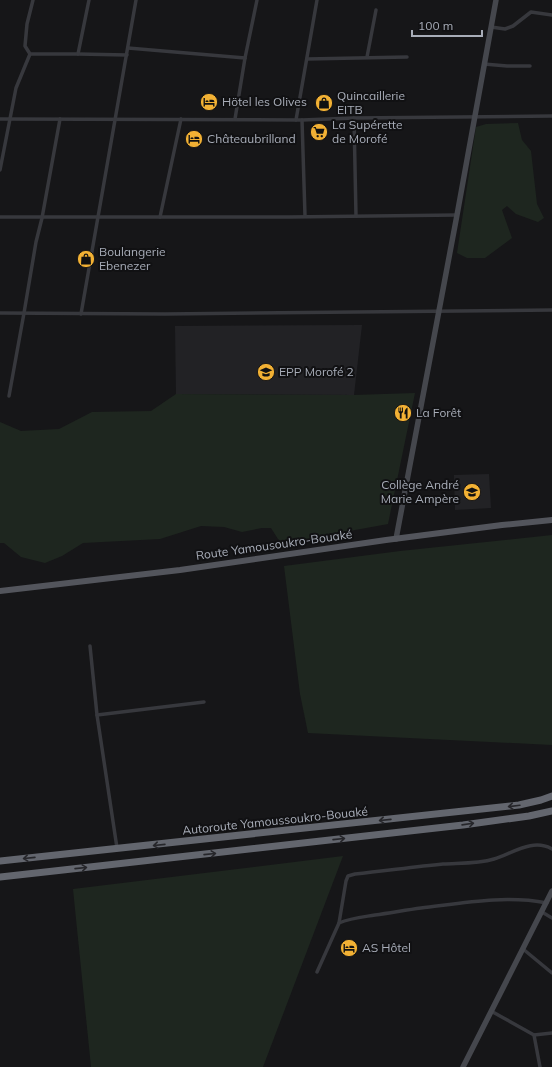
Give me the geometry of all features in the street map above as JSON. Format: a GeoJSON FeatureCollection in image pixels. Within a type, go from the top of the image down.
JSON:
{"type":"FeatureCollection","features":[{"type":"Feature","properties":{"kind":"highway","name":"Autoroute Yamoussoukro-Bouaké"},"geometry":{"type":"LineString","coordinates":[[0,861],[519,805],[552,796]]}},
{"type":"Feature","properties":{"kind":"highway","name":"Autoroute Yamoussoukro-Bouaké"},"geometry":{"type":"LineString","coordinates":[[0,877],[463,825],[529,816],[552,811]]}},
{"type":"Feature","properties":{"kind":"main road","name":"Route Yamousoukro-Bouaké"},"geometry":{"type":"LineString","coordinates":[[0,591],[180,570],[386,540],[552,520]]}},
{"type":"Feature","properties":{"kind":"street"},"geometry":{"type":"LineString","coordinates":[[30,54],[25,46],[27,24],[33,0]]}},
{"type":"Feature","properties":{"kind":"street"},"geometry":{"type":"LineString","coordinates":[[78,54],[89,0]]}},
{"type":"Feature","properties":{"kind":"street"},"geometry":{"type":"LineString","coordinates":[[81,314],[136,0]]}},
{"type":"Feature","properties":{"kind":"street"},"geometry":{"type":"LineString","coordinates":[[235,119],[245,58],[257,0]]}},
{"type":"Feature","properties":{"kind":"street"},"geometry":{"type":"LineString","coordinates":[[296,120],[317,0]]}},
{"type":"Feature","properties":{"kind":"street"},"geometry":{"type":"LineString","coordinates":[[396,539],[496,0]]}},
{"type":"Feature","properties":{"kind":"street"},"geometry":{"type":"LineString","coordinates":[[367,57],[376,10]]}},
{"type":"Feature","properties":{"kind":"street"},"geometry":{"type":"LineString","coordinates":[[491,27],[505,29],[513,26],[531,12],[552,15]]}},
{"type":"Feature","properties":{"kind":"street"},"geometry":{"type":"LineString","coordinates":[[128,48],[245,58]]}},
{"type":"Feature","properties":{"kind":"street"},"geometry":{"type":"LineString","coordinates":[[30,54],[127,55]]}},
{"type":"Feature","properties":{"kind":"street"},"geometry":{"type":"LineString","coordinates":[[0,170],[16,88],[30,54]]}},
{"type":"Feature","properties":{"kind":"street"},"geometry":{"type":"LineString","coordinates":[[307,59],[407,57]]}},
{"type":"Feature","properties":{"kind":"street"},"geometry":{"type":"LineString","coordinates":[[484,64],[530,66]]}},
{"type":"Feature","properties":{"kind":"street"},"geometry":{"type":"LineString","coordinates":[[0,119],[302,120],[475,116],[552,116]]}},
{"type":"Feature","properties":{"kind":"street"},"geometry":{"type":"LineString","coordinates":[[354,118],[356,216]]}},
{"type":"Feature","properties":{"kind":"street"},"geometry":{"type":"LineString","coordinates":[[9,396],[36,242],[42,218],[60,119]]}},
{"type":"Feature","properties":{"kind":"street"},"geometry":{"type":"LineString","coordinates":[[160,217],[180,119]]}},
{"type":"Feature","properties":{"kind":"street"},"geometry":{"type":"LineString","coordinates":[[302,120],[305,216]]}},
{"type":"Feature","properties":{"kind":"street"},"geometry":{"type":"LineString","coordinates":[[0,217],[98,218],[457,215]]}},
{"type":"Feature","properties":{"kind":"street"},"geometry":{"type":"LineString","coordinates":[[0,313],[165,314],[552,310]]}},
{"type":"Feature","properties":{"kind":"street"},"geometry":{"type":"LineString","coordinates":[[90,646],[97,715],[118,849]]}},
{"type":"Feature","properties":{"kind":"street"},"geometry":{"type":"LineString","coordinates":[[97,715],[204,702]]}},
{"type":"Feature","properties":{"kind":"street"},"geometry":{"type":"LineString","coordinates":[[317,972],[339,923],[348,876],[445,864],[479,863],[531,845],[542,845],[552,849]]}},
{"type":"Feature","properties":{"kind":"street"},"geometry":{"type":"LineString","coordinates":[[463,1067],[552,891]]}},
{"type":"Feature","properties":{"kind":"street"},"geometry":{"type":"LineString","coordinates":[[339,923],[349,919],[407,910],[481,901],[515,899],[546,903]]}},
{"type":"Feature","properties":{"kind":"street"},"geometry":{"type":"LineString","coordinates":[[542,912],[552,918]]}},
{"type":"Feature","properties":{"kind":"street"},"geometry":{"type":"LineString","coordinates":[[523,949],[552,973]]}},
{"type":"Feature","properties":{"kind":"street"},"geometry":{"type":"LineString","coordinates":[[491,1011],[534,1036],[552,1033]]}},
{"type":"Feature","properties":{"kind":"street"},"geometry":{"type":"LineString","coordinates":[[534,1036],[540,1067]]}},
{"type":"Feature","properties":{"kind":"shaded area"},"geometry":{"type":"Polygon","coordinates":[[[518,123],[522,140],[531,151],[537,204],[544,218],[538,222],[516,214],[507,206],[502,210],[512,238],[485,258],[467,258],[457,253],[476,127],[486,124],[518,123]]]}},
{"type":"Feature","properties":{"kind":"shaded area","name":"EPP Morofé 2"},"geometry":{"type":"Polygon","coordinates":[[[362,325],[354,395],[176,394],[175,326],[362,325]]]}},
{"type":"Feature","properties":{"kind":"shaded area"},"geometry":{"type":"Polygon","coordinates":[[[415,393],[388,524],[322,536],[297,543],[283,543],[278,539],[271,528],[262,528],[242,532],[224,527],[201,526],[160,539],[83,543],[62,556],[45,563],[21,557],[4,543],[0,543],[0,422],[21,431],[59,429],[92,412],[151,411],[176,394],[354,395],[415,393]]]}},
{"type":"Feature","properties":{"kind":"shaded area","name":"Collège André Marie Ampère"},"geometry":{"type":"Polygon","coordinates":[[[489,474],[491,508],[455,510],[454,475],[489,474]]]}},
{"type":"Feature","properties":{"kind":"shaded area"},"geometry":{"type":"Polygon","coordinates":[[[552,535],[552,745],[308,733],[300,694],[284,566],[400,551],[552,535]]]}},
{"type":"Feature","properties":{"kind":"shaded area"},"geometry":{"type":"Polygon","coordinates":[[[343,856],[263,1067],[91,1067],[73,889],[343,856]]]}},
{"type":"Feature","properties":{"kind":"place","name":"Hötel les Olives"},"geometry":{"type":"Point","coordinates":[209,102]}},
{"type":"Feature","properties":{"kind":"place","name":"Quincaillerie EITB"},"geometry":{"type":"Point","coordinates":[324,103]}},
{"type":"Feature","properties":{"kind":"place","name":"La Supérette de Morofé"},"geometry":{"type":"Point","coordinates":[319,132]}},
{"type":"Feature","properties":{"kind":"place","name":"Châteaubrilland"},"geometry":{"type":"Point","coordinates":[194,139]}},
{"type":"Feature","properties":{"kind":"place","name":"Boulangerie Ebenezer"},"geometry":{"type":"Point","coordinates":[86,259]}},
{"type":"Feature","properties":{"kind":"place","name":"EPP Morofé 2"},"geometry":{"type":"Point","coordinates":[266,372]}},
{"type":"Feature","properties":{"kind":"place","name":"La Forêt"},"geometry":{"type":"Point","coordinates":[403,413]}},
{"type":"Feature","properties":{"kind":"place","name":"Collège André Marie Ampère"},"geometry":{"type":"Point","coordinates":[472,492]}},
{"type":"Feature","properties":{"kind":"place","name":"AS Hôtel"},"geometry":{"type":"Point","coordinates":[349,948]}}]}
